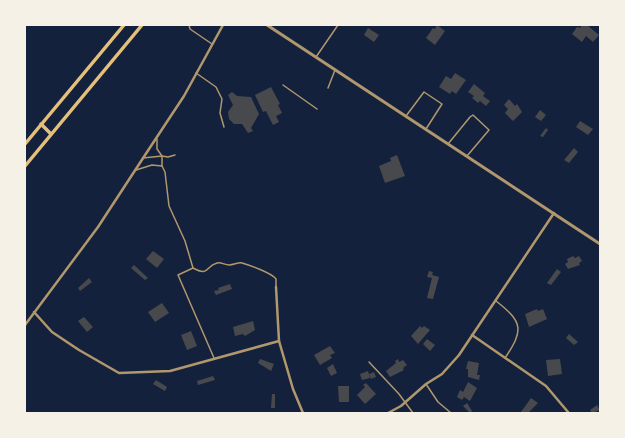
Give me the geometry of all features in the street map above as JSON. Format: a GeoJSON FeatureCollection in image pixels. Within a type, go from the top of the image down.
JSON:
{"type":"FeatureCollection","features":[{"type":"Feature","properties":{"kind":"main road"},"geometry":{"type":"LineString","coordinates":[[25,144],[124,25]]}},
{"type":"Feature","properties":{"kind":"main road"},"geometry":{"type":"LineString","coordinates":[[25,166],[142,25]]}},
{"type":"Feature","properties":{"kind":"main road"},"geometry":{"type":"LineString","coordinates":[[41,124],[51,134]]}},
{"type":"Feature","properties":{"kind":"street"},"geometry":{"type":"LineString","coordinates":[[25,325],[98,226],[157,137],[223,25]]}},
{"type":"Feature","properties":{"kind":"street"},"geometry":{"type":"LineString","coordinates":[[266,25],[600,244]]}},
{"type":"Feature","properties":{"kind":"street"},"geometry":{"type":"LineString","coordinates":[[388,413],[396,409],[426,384],[442,374],[459,355],[554,213]]}},
{"type":"Feature","properties":{"kind":"street"},"geometry":{"type":"LineString","coordinates":[[276,287],[280,341],[293,389],[303,413]]}},
{"type":"Feature","properties":{"kind":"street"},"geometry":{"type":"LineString","coordinates":[[34,312],[52,332],[79,350],[119,373],[170,371],[280,341]]}},
{"type":"Feature","properties":{"kind":"street"},"geometry":{"type":"LineString","coordinates":[[472,335],[546,386],[568,412]]}},
{"type":"Feature","properties":{"kind":"lane"},"geometry":{"type":"LineString","coordinates":[[189,25],[190,30],[212,44]]}},
{"type":"Feature","properties":{"kind":"lane"},"geometry":{"type":"LineString","coordinates":[[316,57],[338,25]]}},
{"type":"Feature","properties":{"kind":"lane"},"geometry":{"type":"LineString","coordinates":[[328,88],[335,70]]}},
{"type":"Feature","properties":{"kind":"lane"},"geometry":{"type":"LineString","coordinates":[[196,73],[216,87],[222,99],[220,113],[224,127]]}},
{"type":"Feature","properties":{"kind":"lane"},"geometry":{"type":"LineString","coordinates":[[283,85],[317,108]]}},
{"type":"Feature","properties":{"kind":"lane"},"geometry":{"type":"LineString","coordinates":[[406,116],[424,92],[442,104],[426,129]]}},
{"type":"Feature","properties":{"kind":"lane"},"geometry":{"type":"LineString","coordinates":[[448,144],[470,117],[473,115],[477,117],[489,130],[466,156]]}},
{"type":"Feature","properties":{"kind":"lane"},"geometry":{"type":"LineString","coordinates":[[157,137],[157,149],[162,156],[162,166],[165,172],[169,206],[185,241],[193,268],[200,272],[207,271],[214,264],[218,263],[230,265],[241,263],[271,274],[276,279],[276,287]]}},
{"type":"Feature","properties":{"kind":"lane"},"geometry":{"type":"LineString","coordinates":[[142,158],[162,156],[168,157],[175,155]]}},
{"type":"Feature","properties":{"kind":"lane"},"geometry":{"type":"LineString","coordinates":[[134,170],[152,165],[162,166]]}},
{"type":"Feature","properties":{"kind":"lane"},"geometry":{"type":"LineString","coordinates":[[193,268],[178,275],[214,359]]}},
{"type":"Feature","properties":{"kind":"lane"},"geometry":{"type":"LineString","coordinates":[[495,300],[512,315],[518,326],[517,341],[506,358]]}},
{"type":"Feature","properties":{"kind":"lane"},"geometry":{"type":"LineString","coordinates":[[369,362],[413,413]]}},
{"type":"Feature","properties":{"kind":"lane"},"geometry":{"type":"LineString","coordinates":[[426,384],[438,402],[451,413]]}},
{"type":"Feature","properties":{"kind":"lane"},"geometry":{"type":"LineString","coordinates":[[396,409],[397,413]]}},
{"type":"Feature","properties":{"kind":"building"},"geometry":{"type":"Polygon","coordinates":[[[437,25],[445,31],[435,45],[426,38],[437,25]]]}},
{"type":"Feature","properties":{"kind":"building"},"geometry":{"type":"Polygon","coordinates":[[[582,25],[587,25],[599,35],[593,42],[586,36],[582,42],[572,34],[577,27],[580,28],[582,25]]]}},
{"type":"Feature","properties":{"kind":"building"},"geometry":{"type":"Polygon","coordinates":[[[368,28],[379,35],[374,42],[364,35],[368,28]]]}},
{"type":"Feature","properties":{"kind":"building"},"geometry":{"type":"Polygon","coordinates":[[[455,73],[466,80],[456,94],[452,91],[450,94],[439,87],[446,76],[451,79],[455,73]]]}},
{"type":"Feature","properties":{"kind":"building"},"geometry":{"type":"Polygon","coordinates":[[[474,84],[485,93],[483,96],[490,101],[486,106],[480,101],[478,103],[472,98],[474,96],[468,92],[474,84]]]}},
{"type":"Feature","properties":{"kind":"building"},"geometry":{"type":"Polygon","coordinates":[[[271,87],[280,104],[278,105],[282,113],[276,116],[279,122],[273,125],[266,111],[263,112],[255,95],[271,87]]]}},
{"type":"Feature","properties":{"kind":"building"},"geometry":{"type":"Polygon","coordinates":[[[232,92],[237,96],[251,97],[259,114],[251,128],[253,131],[248,133],[242,124],[234,124],[229,119],[228,112],[233,105],[228,95],[232,92]]]}},
{"type":"Feature","properties":{"kind":"building"},"geometry":{"type":"Polygon","coordinates":[[[509,99],[515,106],[517,104],[522,112],[513,121],[505,113],[508,109],[504,105],[509,99]]]}},
{"type":"Feature","properties":{"kind":"building"},"geometry":{"type":"Polygon","coordinates":[[[540,110],[546,115],[541,121],[535,117],[540,110]]]}},
{"type":"Feature","properties":{"kind":"building"},"geometry":{"type":"Polygon","coordinates":[[[580,121],[593,129],[588,135],[576,127],[580,121]]]}},
{"type":"Feature","properties":{"kind":"building"},"geometry":{"type":"Polygon","coordinates":[[[546,128],[548,130],[543,137],[540,136],[546,128]]]}},
{"type":"Feature","properties":{"kind":"building"},"geometry":{"type":"Polygon","coordinates":[[[574,148],[578,152],[569,163],[564,160],[574,148]]]}},
{"type":"Feature","properties":{"kind":"building"},"geometry":{"type":"Polygon","coordinates":[[[397,155],[405,176],[385,183],[379,166],[391,161],[390,158],[397,155]]]}},
{"type":"Feature","properties":{"kind":"building"},"geometry":{"type":"Polygon","coordinates":[[[153,251],[164,259],[157,268],[146,259],[153,251]]]}},
{"type":"Feature","properties":{"kind":"building"},"geometry":{"type":"Polygon","coordinates":[[[573,256],[575,258],[579,256],[582,261],[579,263],[580,265],[568,269],[565,264],[568,262],[567,259],[573,256]]]}},
{"type":"Feature","properties":{"kind":"building"},"geometry":{"type":"Polygon","coordinates":[[[134,265],[148,278],[145,280],[131,268],[134,265]]]}},
{"type":"Feature","properties":{"kind":"building"},"geometry":{"type":"Polygon","coordinates":[[[557,269],[561,272],[551,285],[547,283],[557,269]]]}},
{"type":"Feature","properties":{"kind":"building"},"geometry":{"type":"Polygon","coordinates":[[[429,271],[433,272],[432,275],[439,277],[433,299],[427,298],[432,278],[427,277],[429,271]]]}},
{"type":"Feature","properties":{"kind":"building"},"geometry":{"type":"Polygon","coordinates":[[[89,278],[92,282],[80,291],[78,288],[89,278]]]}},
{"type":"Feature","properties":{"kind":"building"},"geometry":{"type":"Polygon","coordinates":[[[230,284],[232,289],[216,295],[214,291],[230,284]]]}},
{"type":"Feature","properties":{"kind":"building"},"geometry":{"type":"Polygon","coordinates":[[[162,303],[169,313],[155,322],[148,312],[162,303]]]}},
{"type":"Feature","properties":{"kind":"building"},"geometry":{"type":"Polygon","coordinates":[[[537,309],[538,311],[543,309],[547,319],[529,327],[525,314],[537,309]]]}},
{"type":"Feature","properties":{"kind":"building"},"geometry":{"type":"Polygon","coordinates":[[[84,317],[93,327],[87,332],[78,321],[84,317]]]}},
{"type":"Feature","properties":{"kind":"building"},"geometry":{"type":"Polygon","coordinates":[[[253,321],[255,330],[245,336],[243,334],[235,336],[233,327],[253,321]]]}},
{"type":"Feature","properties":{"kind":"building"},"geometry":{"type":"Polygon","coordinates":[[[420,326],[422,328],[424,326],[430,330],[418,344],[411,336],[420,326]]]}},
{"type":"Feature","properties":{"kind":"building"},"geometry":{"type":"Polygon","coordinates":[[[191,331],[197,346],[187,350],[181,335],[191,331]]]}},
{"type":"Feature","properties":{"kind":"building"},"geometry":{"type":"Polygon","coordinates":[[[569,334],[578,342],[574,345],[566,338],[569,334]]]}},
{"type":"Feature","properties":{"kind":"building"},"geometry":{"type":"Polygon","coordinates":[[[427,339],[435,345],[430,351],[423,344],[427,339]]]}},
{"type":"Feature","properties":{"kind":"building"},"geometry":{"type":"Polygon","coordinates":[[[330,346],[335,353],[330,355],[332,358],[320,365],[314,355],[330,346]]]}},
{"type":"Feature","properties":{"kind":"building"},"geometry":{"type":"Polygon","coordinates":[[[260,359],[274,364],[271,371],[258,363],[260,359]]]}},
{"type":"Feature","properties":{"kind":"building"},"geometry":{"type":"Polygon","coordinates":[[[398,359],[399,362],[403,360],[407,365],[403,368],[404,370],[390,377],[386,371],[396,363],[395,361],[398,359]]]}},
{"type":"Feature","properties":{"kind":"building"},"geometry":{"type":"Polygon","coordinates":[[[560,359],[562,374],[548,376],[546,360],[560,359]]]}},
{"type":"Feature","properties":{"kind":"building"},"geometry":{"type":"Polygon","coordinates":[[[468,361],[479,363],[477,375],[480,375],[479,380],[468,377],[468,369],[466,369],[468,361]]]}},
{"type":"Feature","properties":{"kind":"building"},"geometry":{"type":"Polygon","coordinates":[[[333,364],[337,373],[331,376],[327,368],[333,364]]]}},
{"type":"Feature","properties":{"kind":"building"},"geometry":{"type":"Polygon","coordinates":[[[368,371],[370,378],[362,380],[360,374],[368,371]]]}},
{"type":"Feature","properties":{"kind":"building"},"geometry":{"type":"Polygon","coordinates":[[[374,372],[376,377],[371,379],[369,374],[374,372]]]}},
{"type":"Feature","properties":{"kind":"building"},"geometry":{"type":"Polygon","coordinates":[[[213,376],[215,380],[198,385],[197,381],[213,376]]]}},
{"type":"Feature","properties":{"kind":"building"},"geometry":{"type":"Polygon","coordinates":[[[156,380],[167,387],[165,391],[153,384],[156,380]]]}},
{"type":"Feature","properties":{"kind":"building"},"geometry":{"type":"Polygon","coordinates":[[[468,382],[477,388],[470,401],[464,397],[462,400],[457,397],[460,390],[463,392],[468,382]]]}},
{"type":"Feature","properties":{"kind":"building"},"geometry":{"type":"Polygon","coordinates":[[[366,383],[376,394],[365,404],[357,395],[365,387],[363,385],[366,383]]]}},
{"type":"Feature","properties":{"kind":"building"},"geometry":{"type":"Polygon","coordinates":[[[338,386],[349,386],[349,402],[339,402],[338,386]]]}},
{"type":"Feature","properties":{"kind":"building"},"geometry":{"type":"Polygon","coordinates":[[[272,394],[275,394],[275,408],[271,408],[272,394]]]}},
{"type":"Feature","properties":{"kind":"building"},"geometry":{"type":"Polygon","coordinates":[[[531,398],[538,403],[528,413],[522,413],[521,412],[531,398]]]}},
{"type":"Feature","properties":{"kind":"building"},"geometry":{"type":"Polygon","coordinates":[[[467,403],[472,411],[470,413],[463,406],[467,403]]]}},
{"type":"Feature","properties":{"kind":"building"},"geometry":{"type":"Polygon","coordinates":[[[597,405],[600,410],[592,413],[590,410],[597,405]]]}}]}
